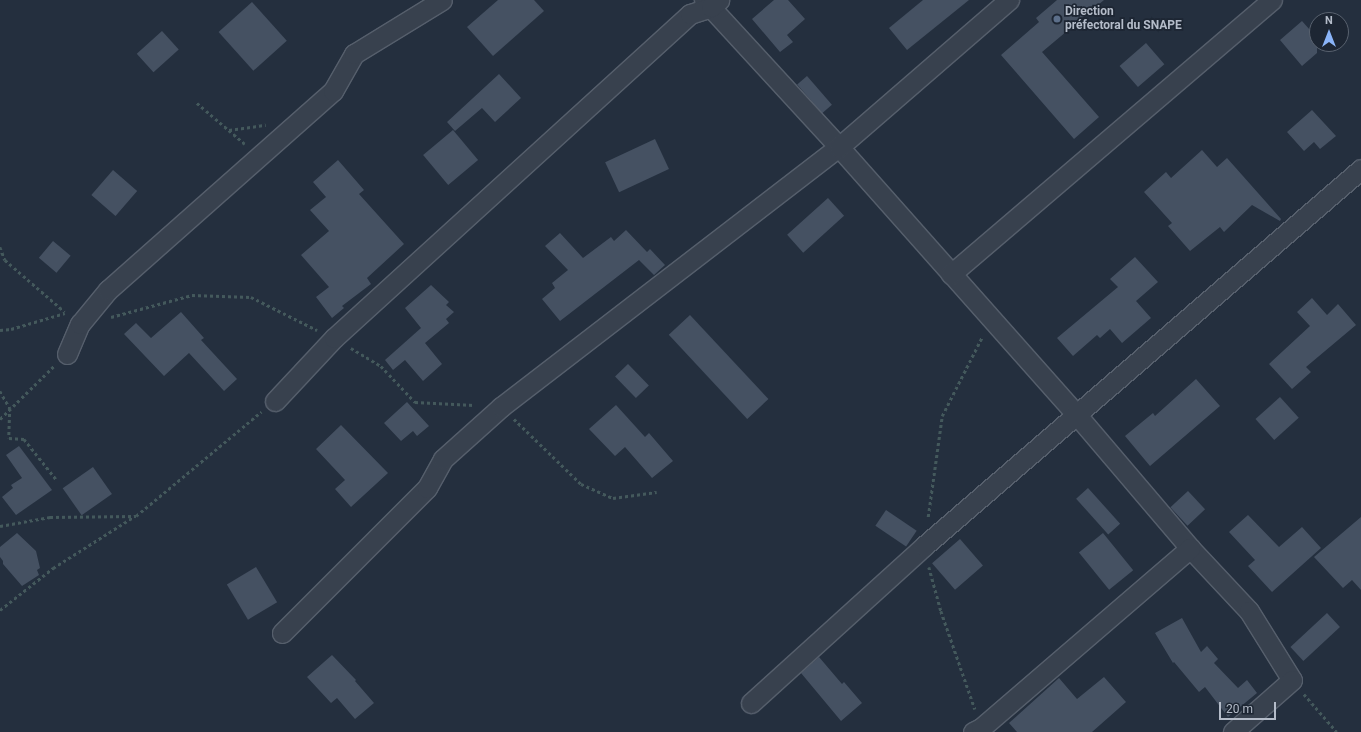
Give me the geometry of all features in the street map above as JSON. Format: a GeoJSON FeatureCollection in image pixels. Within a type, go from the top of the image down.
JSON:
{"type":"FeatureCollection","features":[{"type":"Feature","properties":{"kind":"street"},"geometry":{"type":"LineString","coordinates":[[67,354],[73,318],[108,290],[333,91],[354,54],[442,0]]}},
{"type":"Feature","properties":{"kind":"street"},"geometry":{"type":"LineString","coordinates":[[282,633],[427,488],[443,459],[501,407],[839,147],[1009,0]]}},
{"type":"Feature","properties":{"kind":"street"},"geometry":{"type":"LineString","coordinates":[[951,274],[1272,0]]}},
{"type":"Feature","properties":{"kind":"street"},"geometry":{"type":"LineString","coordinates":[[275,401],[334,338],[690,14],[711,2],[1076,414],[1190,548],[1249,611],[1292,680],[1233,732]]}},
{"type":"Feature","properties":{"kind":"street"},"geometry":{"type":"LineString","coordinates":[[751,702],[924,546],[1361,169]]}},
{"type":"Feature","properties":{"kind":"street"},"geometry":{"type":"LineString","coordinates":[[973,732],[981,728],[1190,548]]}},
{"type":"Feature","properties":{"kind":"path"},"geometry":{"type":"LineString","coordinates":[[197,103],[260,156]]}},
{"type":"Feature","properties":{"kind":"path"},"geometry":{"type":"LineString","coordinates":[[0,247],[5,260],[73,318]]}},
{"type":"Feature","properties":{"kind":"path"},"geometry":{"type":"LineString","coordinates":[[110,317],[192,295],[251,297],[334,338],[381,366],[415,402],[501,407],[581,484],[613,498],[656,492]]}},
{"type":"Feature","properties":{"kind":"path"},"geometry":{"type":"LineString","coordinates":[[0,330],[73,318]]}},
{"type":"Feature","properties":{"kind":"path"},"geometry":{"type":"LineString","coordinates":[[0,418],[67,354]]}},
{"type":"Feature","properties":{"kind":"path"},"geometry":{"type":"LineString","coordinates":[[0,391],[10,408],[9,438],[24,439],[56,479]]}},
{"type":"Feature","properties":{"kind":"path"},"geometry":{"type":"LineString","coordinates":[[0,610],[53,568],[136,516],[275,401]]}},
{"type":"Feature","properties":{"kind":"path"},"geometry":{"type":"LineString","coordinates":[[0,526],[50,517],[136,516]]}},
{"type":"Feature","properties":{"kind":"path"},"geometry":{"type":"LineString","coordinates":[[1292,680],[1337,732]]}},
{"type":"Feature","properties":{"kind":"building"},"geometry":{"type":"Polygon","coordinates":[[[498,0],[534,0],[544,11],[493,56],[467,27],[498,0]]]}},
{"type":"Feature","properties":{"kind":"building"},"geometry":{"type":"Polygon","coordinates":[[[774,0],[788,0],[805,19],[787,35],[793,42],[780,52],[752,19],[774,0]]]}},
{"type":"Feature","properties":{"kind":"building"},"geometry":{"type":"Polygon","coordinates":[[[923,0],[969,0],[907,50],[889,28],[923,0]]]}},
{"type":"Feature","properties":{"kind":"building"},"geometry":{"type":"Polygon","coordinates":[[[1057,0],[1104,0],[1042,52],[1099,117],[1074,139],[1001,55],[1039,22],[1036,18],[1057,0]]]}},
{"type":"Feature","properties":{"kind":"building"},"geometry":{"type":"Polygon","coordinates":[[[252,2],[287,41],[253,71],[219,32],[252,2]]]}},
{"type":"Feature","properties":{"kind":"building"},"geometry":{"type":"Polygon","coordinates":[[[1302,21],[1309,29],[1309,52],[1317,53],[1302,66],[1280,40],[1302,21]]]}},
{"type":"Feature","properties":{"kind":"building"},"geometry":{"type":"Polygon","coordinates":[[[162,31],[179,50],[153,72],[137,54],[162,31]]]}},
{"type":"Feature","properties":{"kind":"building"},"geometry":{"type":"Polygon","coordinates":[[[1146,43],[1164,64],[1138,87],[1120,66],[1146,43]]]}},
{"type":"Feature","properties":{"kind":"building"},"geometry":{"type":"Polygon","coordinates":[[[499,74],[521,98],[495,122],[482,108],[455,131],[447,122],[499,74]]]}},
{"type":"Feature","properties":{"kind":"building"},"geometry":{"type":"Polygon","coordinates":[[[807,76],[832,105],[822,113],[797,85],[807,76]]]}},
{"type":"Feature","properties":{"kind":"building"},"geometry":{"type":"Polygon","coordinates":[[[1312,110],[1336,136],[1320,149],[1314,142],[1304,151],[1287,132],[1312,110]]]}},
{"type":"Feature","properties":{"kind":"building"},"geometry":{"type":"Polygon","coordinates":[[[453,130],[478,160],[448,185],[423,155],[453,130]]]}},
{"type":"Feature","properties":{"kind":"building"},"geometry":{"type":"Polygon","coordinates":[[[655,139],[669,169],[619,192],[605,162],[655,139]]]}},
{"type":"Feature","properties":{"kind":"building"},"geometry":{"type":"Polygon","coordinates":[[[1202,150],[1217,167],[1227,158],[1281,219],[1280,221],[1252,205],[1224,232],[1220,227],[1190,251],[1168,226],[1172,223],[1144,192],[1166,172],[1171,178],[1202,150]]]}},
{"type":"Feature","properties":{"kind":"building"},"geometry":{"type":"Polygon","coordinates":[[[338,160],[364,190],[359,194],[404,244],[367,278],[371,284],[342,306],[344,308],[332,318],[316,297],[329,287],[301,255],[329,231],[310,210],[326,197],[313,182],[338,160]]]}},
{"type":"Feature","properties":{"kind":"building"},"geometry":{"type":"Polygon","coordinates":[[[113,170],[137,191],[116,216],[91,195],[113,170]]]}},
{"type":"Feature","properties":{"kind":"building"},"geometry":{"type":"Polygon","coordinates":[[[828,198],[844,216],[803,253],[787,235],[828,198]]]}},
{"type":"Feature","properties":{"kind":"building"},"geometry":{"type":"Polygon","coordinates":[[[626,230],[647,252],[650,249],[665,265],[654,275],[639,260],[560,321],[542,299],[555,288],[552,283],[568,270],[545,246],[560,233],[583,258],[611,237],[614,241],[626,230]]]}},
{"type":"Feature","properties":{"kind":"building"},"geometry":{"type":"Polygon","coordinates":[[[53,241],[71,256],[56,273],[39,258],[53,241]]]}},
{"type":"Feature","properties":{"kind":"building"},"geometry":{"type":"Polygon","coordinates":[[[1135,257],[1158,282],[1136,301],[1151,318],[1122,343],[1110,329],[1100,338],[1097,335],[1073,356],[1057,338],[1118,287],[1110,279],[1135,257]]]}},
{"type":"Feature","properties":{"kind":"building"},"geometry":{"type":"Polygon","coordinates":[[[431,285],[449,302],[446,305],[454,312],[446,319],[449,323],[425,343],[442,364],[423,381],[405,360],[393,370],[385,360],[421,328],[405,308],[431,285]]]}},
{"type":"Feature","properties":{"kind":"building"},"geometry":{"type":"Polygon","coordinates":[[[1312,298],[1327,315],[1338,304],[1356,325],[1306,367],[1311,372],[1292,389],[1269,364],[1310,326],[1297,312],[1312,298]]]}},
{"type":"Feature","properties":{"kind":"building"},"geometry":{"type":"Polygon","coordinates":[[[181,312],[204,338],[201,340],[237,379],[224,391],[189,353],[164,376],[124,334],[136,323],[151,338],[181,312]]]}},
{"type":"Feature","properties":{"kind":"building"},"geometry":{"type":"Polygon","coordinates":[[[690,315],[768,399],[747,419],[669,335],[690,315]]]}},
{"type":"Feature","properties":{"kind":"building"},"geometry":{"type":"Polygon","coordinates":[[[628,364],[649,386],[636,398],[615,377],[628,364]]]}},
{"type":"Feature","properties":{"kind":"building"},"geometry":{"type":"Polygon","coordinates":[[[1196,379],[1220,406],[1150,466],[1125,436],[1153,413],[1155,416],[1196,379]]]}},
{"type":"Feature","properties":{"kind":"building"},"geometry":{"type":"Polygon","coordinates":[[[1280,397],[1299,418],[1274,440],[1255,419],[1280,397]]]}},
{"type":"Feature","properties":{"kind":"building"},"geometry":{"type":"Polygon","coordinates":[[[407,402],[429,426],[417,436],[413,431],[401,441],[384,423],[407,402]]]}},
{"type":"Feature","properties":{"kind":"building"},"geometry":{"type":"Polygon","coordinates":[[[616,405],[645,437],[649,433],[673,461],[652,478],[625,447],[615,456],[589,429],[616,405]]]}},
{"type":"Feature","properties":{"kind":"building"},"geometry":{"type":"Polygon","coordinates":[[[341,425],[388,473],[351,507],[335,489],[345,480],[316,449],[341,425]]]}},
{"type":"Feature","properties":{"kind":"building"},"geometry":{"type":"Polygon","coordinates":[[[19,446],[52,490],[16,515],[2,497],[13,488],[11,485],[22,478],[6,455],[19,446]]]}},
{"type":"Feature","properties":{"kind":"building"},"geometry":{"type":"Polygon","coordinates":[[[93,467],[112,494],[82,515],[63,488],[93,467]]]}},
{"type":"Feature","properties":{"kind":"building"},"geometry":{"type":"Polygon","coordinates":[[[1088,488],[1120,524],[1108,534],[1076,499],[1088,488]]]}},
{"type":"Feature","properties":{"kind":"building"},"geometry":{"type":"Polygon","coordinates":[[[1188,491],[1205,509],[1187,526],[1170,507],[1188,491]]]}},
{"type":"Feature","properties":{"kind":"building"},"geometry":{"type":"Polygon","coordinates":[[[886,510],[917,531],[906,546],[875,526],[886,510]]]}},
{"type":"Feature","properties":{"kind":"building"},"geometry":{"type":"Polygon","coordinates":[[[1248,515],[1279,547],[1302,527],[1321,548],[1272,592],[1248,566],[1255,560],[1229,532],[1248,515]]]}},
{"type":"Feature","properties":{"kind":"building"},"geometry":{"type":"Polygon","coordinates":[[[1361,517],[1361,590],[1352,580],[1343,588],[1314,557],[1361,517]]]}},
{"type":"Feature","properties":{"kind":"building"},"geometry":{"type":"Polygon","coordinates":[[[17,533],[36,551],[40,568],[37,570],[39,575],[22,586],[3,564],[0,557],[0,547],[17,533]]]}},
{"type":"Feature","properties":{"kind":"building"},"geometry":{"type":"Polygon","coordinates":[[[1103,533],[1133,570],[1109,590],[1079,553],[1103,533]]]}},
{"type":"Feature","properties":{"kind":"building"},"geometry":{"type":"Polygon","coordinates":[[[960,539],[983,565],[955,590],[932,563],[960,539]]]}},
{"type":"Feature","properties":{"kind":"building"},"geometry":{"type":"Polygon","coordinates":[[[256,567],[277,602],[248,620],[227,585],[256,567]]]}},
{"type":"Feature","properties":{"kind":"building"},"geometry":{"type":"Polygon","coordinates":[[[1327,613],[1340,627],[1303,661],[1290,647],[1327,613]]]}},
{"type":"Feature","properties":{"kind":"building"},"geometry":{"type":"Polygon","coordinates":[[[1182,618],[1201,652],[1207,646],[1218,659],[1214,663],[1238,688],[1247,680],[1257,693],[1228,717],[1205,687],[1199,692],[1174,662],[1173,663],[1155,633],[1182,618]]]}},
{"type":"Feature","properties":{"kind":"building"},"geometry":{"type":"Polygon","coordinates":[[[332,655],[356,680],[355,681],[374,703],[355,719],[337,698],[331,703],[307,677],[332,655]]]}},
{"type":"Feature","properties":{"kind":"building"},"geometry":{"type":"Polygon","coordinates":[[[819,657],[842,684],[844,682],[862,703],[841,721],[801,673],[819,657]]]}},
{"type":"Feature","properties":{"kind":"building"},"geometry":{"type":"Polygon","coordinates":[[[1104,677],[1126,702],[1092,732],[1017,732],[1009,723],[1059,678],[1077,699],[1104,677]]]}},
{"type":"Feature","properties":{"kind":"place","name":"Direction préfectoral du SNAPE"},"geometry":{"type":"Point","coordinates":[1057,19]}}]}
